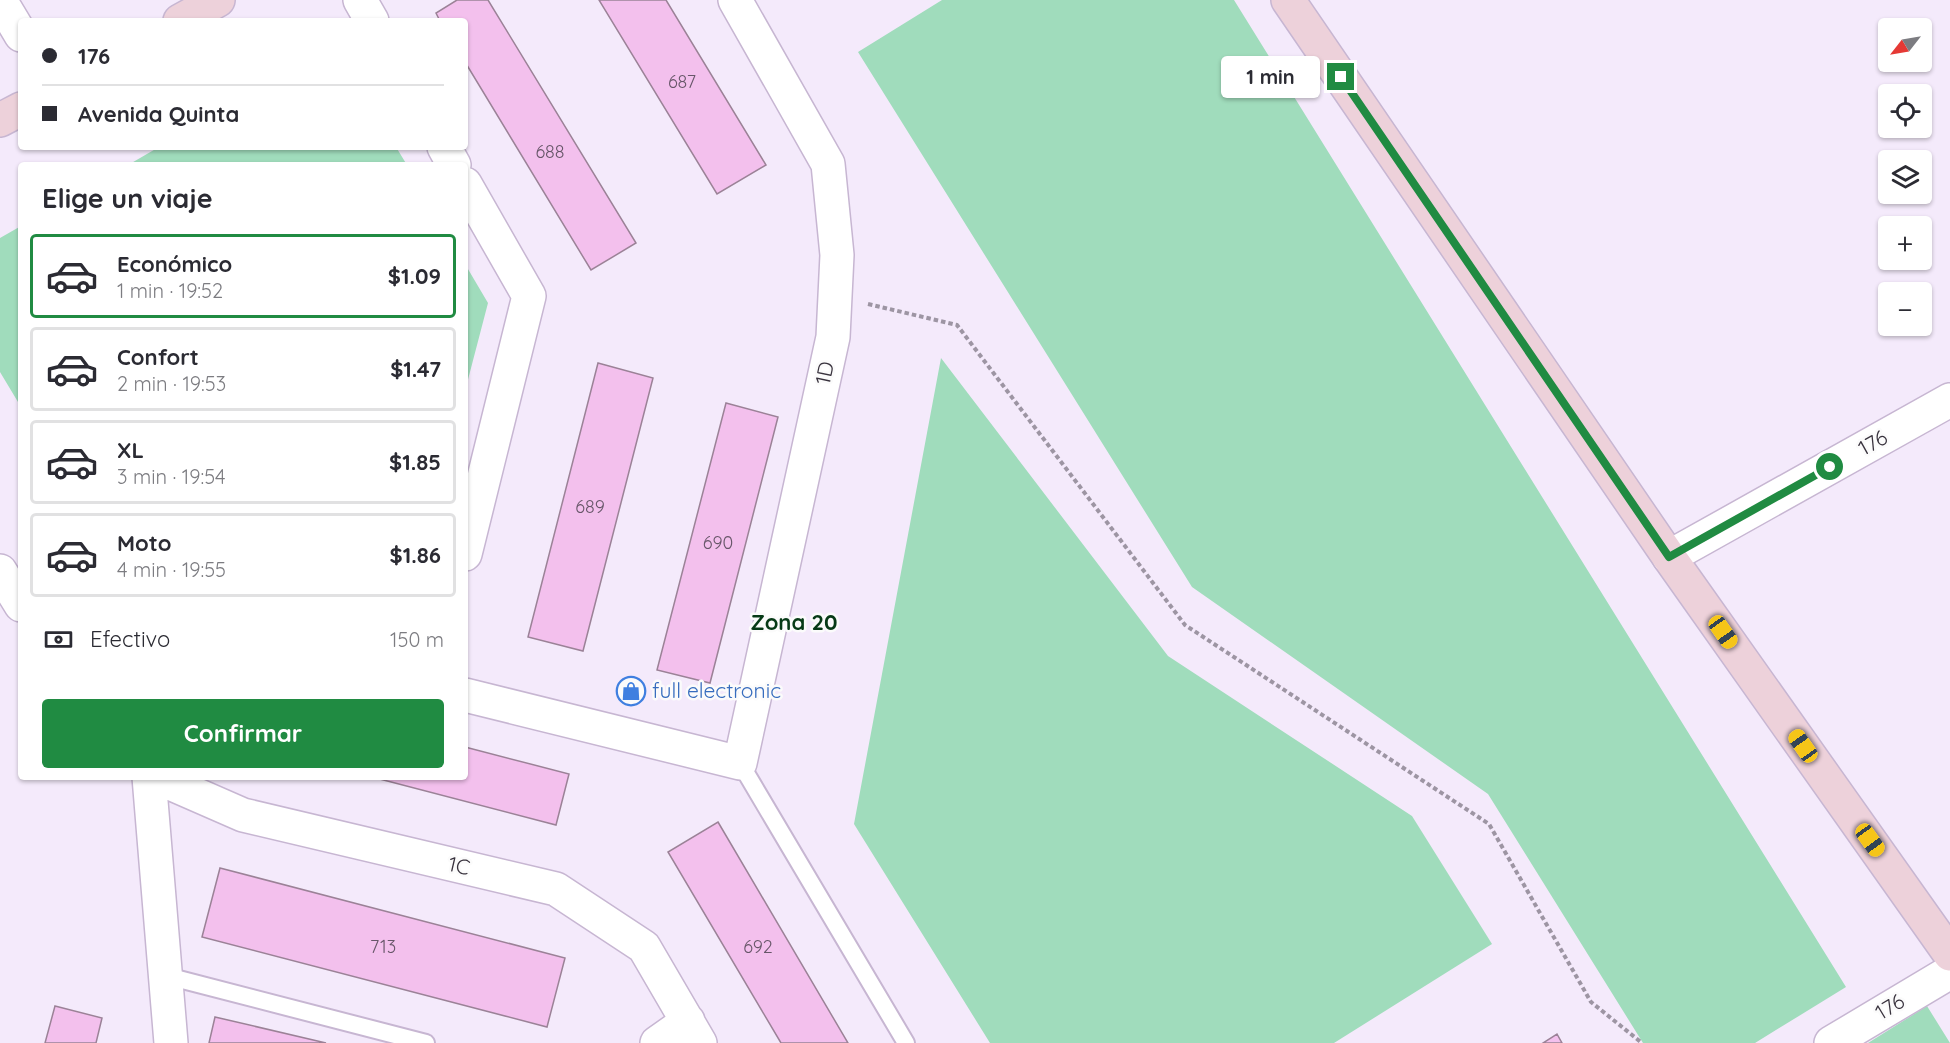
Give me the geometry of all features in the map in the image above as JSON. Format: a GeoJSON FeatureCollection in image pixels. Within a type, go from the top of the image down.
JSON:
{"type":"FeatureCollection","features":[{"type":"Feature","properties":{"kind":"main road"},"geometry":{"type":"LineString","coordinates":[[185,18],[218,0]]}},
{"type":"Feature","properties":{"kind":"main road"},"geometry":{"type":"LineString","coordinates":[[1288,0],[1669,557],[1950,954]]}},
{"type":"Feature","properties":{"kind":"main road"},"geometry":{"type":"LineString","coordinates":[[0,120],[18,111]]}},
{"type":"Feature","properties":{"kind":"street"},"geometry":{"type":"LineString","coordinates":[[0,0],[18,30]]}},
{"type":"Feature","properties":{"kind":"street"},"geometry":{"type":"LineString","coordinates":[[360,0],[370,18]]}},
{"type":"Feature","properties":{"kind":"street","name":"1D"},"geometry":{"type":"LineString","coordinates":[[735,0],[828,164],[837,255],[833,337],[740,763]]}},
{"type":"Feature","properties":{"kind":"street"},"geometry":{"type":"LineString","coordinates":[[468,189],[529,296],[468,542]]}},
{"type":"Feature","properties":{"kind":"street","name":"176"},"geometry":{"type":"LineString","coordinates":[[1669,557],[1950,400]]}},
{"type":"Feature","properties":{"kind":"street"},"geometry":{"type":"LineString","coordinates":[[0,571],[18,600]]}},
{"type":"Feature","properties":{"kind":"street"},"geometry":{"type":"LineString","coordinates":[[468,696],[740,763]]}},
{"type":"Feature","properties":{"kind":"street"},"geometry":{"type":"LineString","coordinates":[[149,780],[171,1043]]}},
{"type":"Feature","properties":{"kind":"street","name":"1C"},"geometry":{"type":"LineString","coordinates":[[163,780],[243,815],[556,889],[644,947],[694,1032]]}},
{"type":"Feature","properties":{"kind":"street","name":"176"},"geometry":{"type":"LineString","coordinates":[[1831,1043],[1950,972]]}},
{"type":"Feature","properties":{"kind":"street"},"geometry":{"type":"LineString","coordinates":[[657,1043],[694,1032]]}},
{"type":"Feature","properties":{"kind":"lane"},"geometry":{"type":"LineString","coordinates":[[740,763],[906,1043]]}},
{"type":"Feature","properties":{"kind":"lane"},"geometry":{"type":"LineString","coordinates":[[166,975],[426,1043]]}},
{"type":"Feature","properties":{"kind":"path"},"geometry":{"type":"LineString","coordinates":[[836,296],[957,325],[1185,625],[1489,824],[1591,1002],[1642,1043]]}},
{"type":"Feature","properties":{"kind":"green space"},"geometry":{"type":"Polygon","coordinates":[[[942,0],[1234,0],[1846,987],[1755,1043],[1643,1043],[1488,794],[1192,587],[858,52],[942,0]]]}},
{"type":"Feature","properties":{"kind":"green space"},"geometry":{"type":"Polygon","coordinates":[[[154,150],[398,150],[405,162],[133,162],[154,150]]]}},
{"type":"Feature","properties":{"kind":"green space"},"geometry":{"type":"Polygon","coordinates":[[[18,228],[18,402],[0,372],[0,238],[18,228]]]}},
{"type":"Feature","properties":{"kind":"green space"},"geometry":{"type":"Polygon","coordinates":[[[468,269],[488,303],[468,380],[468,269]]]}},
{"type":"Feature","properties":{"kind":"green space"},"geometry":{"type":"Polygon","coordinates":[[[941,358],[1168,656],[1412,816],[1492,944],[1334,1043],[990,1043],[854,824],[941,358]]]}},
{"type":"Feature","properties":{"kind":"green space"},"geometry":{"type":"Polygon","coordinates":[[[1927,1006],[1950,1043],[1868,1043],[1927,1006]]]}},
{"type":"Feature","properties":{"kind":"building"},"geometry":{"type":"Polygon","coordinates":[[[457,0],[488,0],[636,243],[591,270],[468,67],[468,18],[438,18],[436,13],[457,0]]]}},
{"type":"Feature","properties":{"kind":"building"},"geometry":{"type":"Polygon","coordinates":[[[599,0],[666,0],[766,165],[717,194],[599,0]]]}},
{"type":"Feature","properties":{"kind":"building"},"geometry":{"type":"Polygon","coordinates":[[[598,363],[653,378],[583,651],[528,637],[598,363]]]}},
{"type":"Feature","properties":{"kind":"building"},"geometry":{"type":"Polygon","coordinates":[[[726,403],[778,417],[710,683],[657,670],[726,403]]]}},
{"type":"Feature","properties":{"kind":"building"},"geometry":{"type":"Polygon","coordinates":[[[468,748],[569,774],[556,825],[384,780],[468,780],[468,748]]]}},
{"type":"Feature","properties":{"kind":"building"},"geometry":{"type":"Polygon","coordinates":[[[718,822],[848,1043],[781,1043],[668,852],[718,822]]]}},
{"type":"Feature","properties":{"kind":"building"},"geometry":{"type":"Polygon","coordinates":[[[220,868],[565,958],[547,1027],[202,937],[220,868]]]}},
{"type":"Feature","properties":{"kind":"building"},"geometry":{"type":"Polygon","coordinates":[[[55,1006],[102,1018],[96,1043],[45,1043],[55,1006]]]}},
{"type":"Feature","properties":{"kind":"building"},"geometry":{"type":"Polygon","coordinates":[[[215,1017],[326,1043],[209,1043],[215,1017]]]}},
{"type":"Feature","properties":{"kind":"building"},"geometry":{"type":"Polygon","coordinates":[[[1557,1034],[1562,1043],[1543,1043],[1557,1034]]]}},
{"type":"Feature","properties":{"kind":"place","name":"full electronic"},"geometry":{"type":"Point","coordinates":[631,691]}},
{"type":"Feature","properties":{"kind":"district","name":"Zona 20"},"geometry":{"type":"Point","coordinates":[794,622]}},
{"type":"Feature","properties":{"kind":"route"},"geometry":{"type":"LineString","coordinates":[[1341,77],[1669,557],[1830,467]]}}]}
